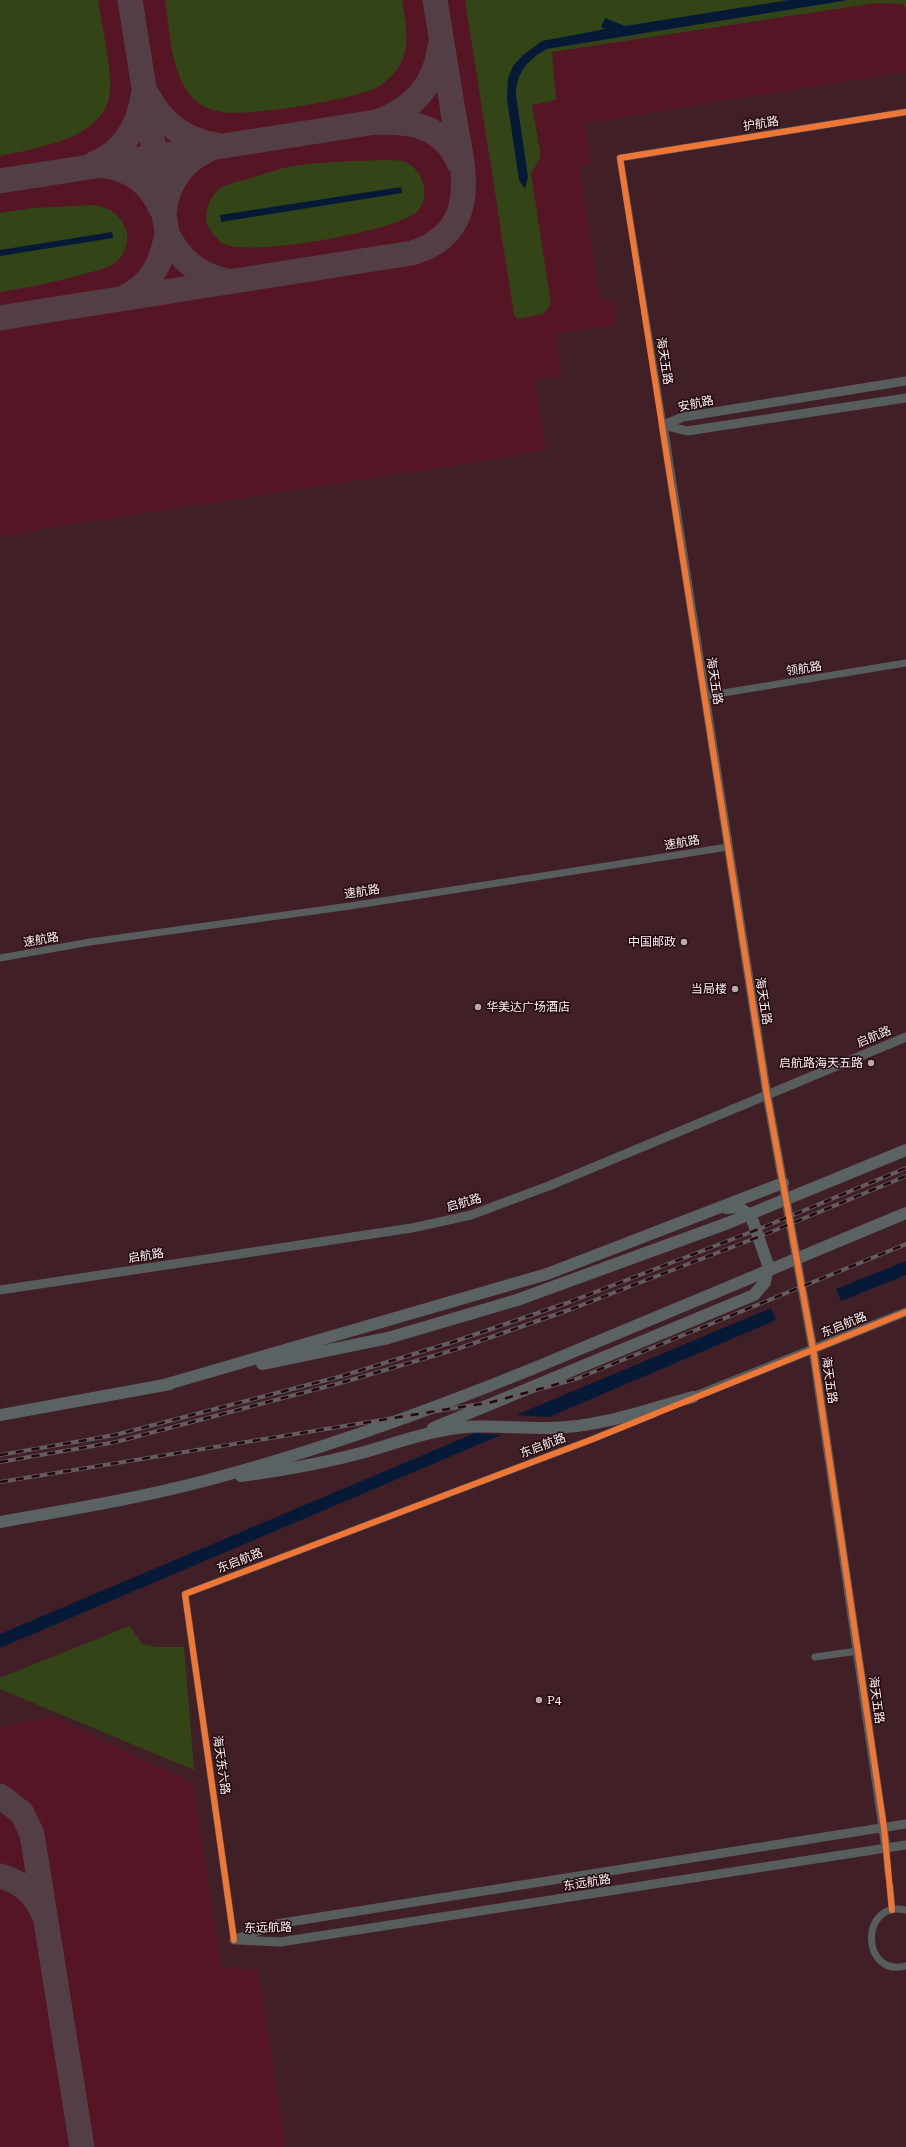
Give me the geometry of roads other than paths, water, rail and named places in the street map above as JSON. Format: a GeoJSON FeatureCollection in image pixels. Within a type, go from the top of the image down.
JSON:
{"type":"FeatureCollection","features":[{"type":"Feature","properties":{"kind":"highway"},"geometry":{"type":"LineString","coordinates":[[0,1415],[164,1385],[388,1338],[517,1300],[728,1223],[906,1150]]}},
{"type":"Feature","properties":{"kind":"highway"},"geometry":{"type":"LineString","coordinates":[[164,1385],[547,1274],[783,1183]]}},
{"type":"Feature","properties":{"kind":"highway"},"geometry":{"type":"LineString","coordinates":[[412,1437],[471,1411],[754,1295],[765,1282],[768,1265],[751,1216],[738,1207],[719,1208]]}},
{"type":"Feature","properties":{"kind":"highway"},"geometry":{"type":"LineString","coordinates":[[208,1480],[327,1444],[469,1394],[906,1213]]}},
{"type":"Feature","properties":{"kind":"highway"},"geometry":{"type":"LineString","coordinates":[[0,1522],[208,1480],[270,1472],[324,1462],[412,1437],[446,1430],[477,1427],[551,1428],[581,1426],[607,1421],[693,1397]]}},
{"type":"Feature","properties":{"kind":"street","name":"护航路"},"geometry":{"type":"LineString","coordinates":[[620,158],[906,112]]}},
{"type":"Feature","properties":{"kind":"street","name":"海天五路"},"geometry":{"type":"LineString","coordinates":[[620,158],[767,1095],[813,1349],[886,1848]]}},
{"type":"Feature","properties":{"kind":"street","name":"安航路"},"geometry":{"type":"LineString","coordinates":[[663,425],[683,417],[906,381]]}},
{"type":"Feature","properties":{"kind":"street","name":"安航路"},"geometry":{"type":"LineString","coordinates":[[663,425],[686,431],[906,398]]}},
{"type":"Feature","properties":{"kind":"street","name":"领航路"},"geometry":{"type":"LineString","coordinates":[[705,696],[906,663]]}},
{"type":"Feature","properties":{"kind":"street","name":"速航路"},"geometry":{"type":"LineString","coordinates":[[0,958],[90,942],[350,906],[728,847]]}},
{"type":"Feature","properties":{"kind":"street","name":"启航路"},"geometry":{"type":"LineString","coordinates":[[0,1290],[412,1228],[471,1215],[551,1185],[906,1037]]}},
{"type":"Feature","properties":{"kind":"street","name":"东启航路"},"geometry":{"type":"LineString","coordinates":[[185,1594],[593,1439],[693,1397],[906,1312]]}},
{"type":"Feature","properties":{"kind":"street","name":"海天东六路"},"geometry":{"type":"LineString","coordinates":[[185,1594],[234,1940]]}},
{"type":"Feature","properties":{"kind":"street"},"geometry":{"type":"LineString","coordinates":[[816,1657],[858,1651]]}},
{"type":"Feature","properties":{"kind":"street","name":"东远航路"},"geometry":{"type":"LineString","coordinates":[[234,1940],[276,1924],[906,1824]]}},
{"type":"Feature","properties":{"kind":"street","name":"东远航路"},"geometry":{"type":"LineString","coordinates":[[234,1940],[280,1942],[906,1845]]}},
{"type":"Feature","properties":{"kind":"street"},"geometry":{"type":"LineString","coordinates":[[886,1848],[888,1872]]}},
{"type":"Feature","properties":{"kind":"street"},"geometry":{"type":"LineString","coordinates":[[890,1887],[892,1910]]}},
{"type":"Feature","properties":{"kind":"street"},"geometry":{"type":"LineString","coordinates":[[906,1910],[892,1910],[882,1915],[874,1923],[870,1934],[871,1945],[876,1955],[884,1963],[893,1967],[906,1966]]}},
{"type":"Feature","properties":{"kind":"water"},"geometry":{"type":"Polygon","coordinates":[[[789,0],[848,0],[547,49],[534,57],[521,73],[518,80],[516,95],[528,177],[525,189],[519,180],[507,99],[508,78],[513,66],[522,56],[542,41],[605,29],[601,27],[605,18],[625,26],[789,0]]]}},
{"type":"Feature","properties":{"kind":"water"},"geometry":{"type":"Polygon","coordinates":[[[401,187],[402,193],[221,222],[220,215],[401,187]]]}},
{"type":"Feature","properties":{"kind":"water"},"geometry":{"type":"Polygon","coordinates":[[[112,232],[113,238],[0,256],[0,250],[112,232]]]}},
{"type":"Feature","properties":{"kind":"water"},"geometry":{"type":"Polygon","coordinates":[[[906,1261],[906,1275],[841,1301],[836,1289],[906,1261]]]}},
{"type":"Feature","properties":{"kind":"water"},"geometry":{"type":"Polygon","coordinates":[[[771,1308],[776,1320],[549,1417],[516,1415],[771,1308]]]}},
{"type":"Feature","properties":{"kind":"water"},"geometry":{"type":"Polygon","coordinates":[[[475,1433],[501,1435],[0,1648],[0,1634],[475,1433]]]}},
{"type":"Feature","properties":{"kind":"tunnel"},"geometry":{"type":"LineString","coordinates":[[888,1872],[890,1887]]}},
{"type":"Feature","properties":{"kind":"railway"},"geometry":{"type":"LineString","coordinates":[[0,1455],[115,1435],[342,1376],[453,1342],[567,1303],[764,1227],[906,1168]]}},
{"type":"Feature","properties":{"kind":"railway"},"geometry":{"type":"LineString","coordinates":[[0,1462],[116,1442],[344,1382],[457,1349],[569,1310],[766,1234],[906,1176]]}},
{"type":"Feature","properties":{"kind":"railway"},"geometry":{"type":"LineString","coordinates":[[0,1482],[492,1402],[576,1379],[906,1244]]}},
{"type":"Feature","properties":{"kind":"place","name":"中国邮政"},"geometry":{"type":"Point","coordinates":[684,942]}},
{"type":"Feature","properties":{"kind":"place","name":"当局楼"},"geometry":{"type":"Point","coordinates":[735,989]}},
{"type":"Feature","properties":{"kind":"place","name":"华美达广场酒店"},"geometry":{"type":"Point","coordinates":[478,1007]}},
{"type":"Feature","properties":{"kind":"place","name":"启航路海天五路"},"geometry":{"type":"Point","coordinates":[871,1063]}},
{"type":"Feature","properties":{"kind":"place","name":"P4"},"geometry":{"type":"Point","coordinates":[539,1700]}}]}
